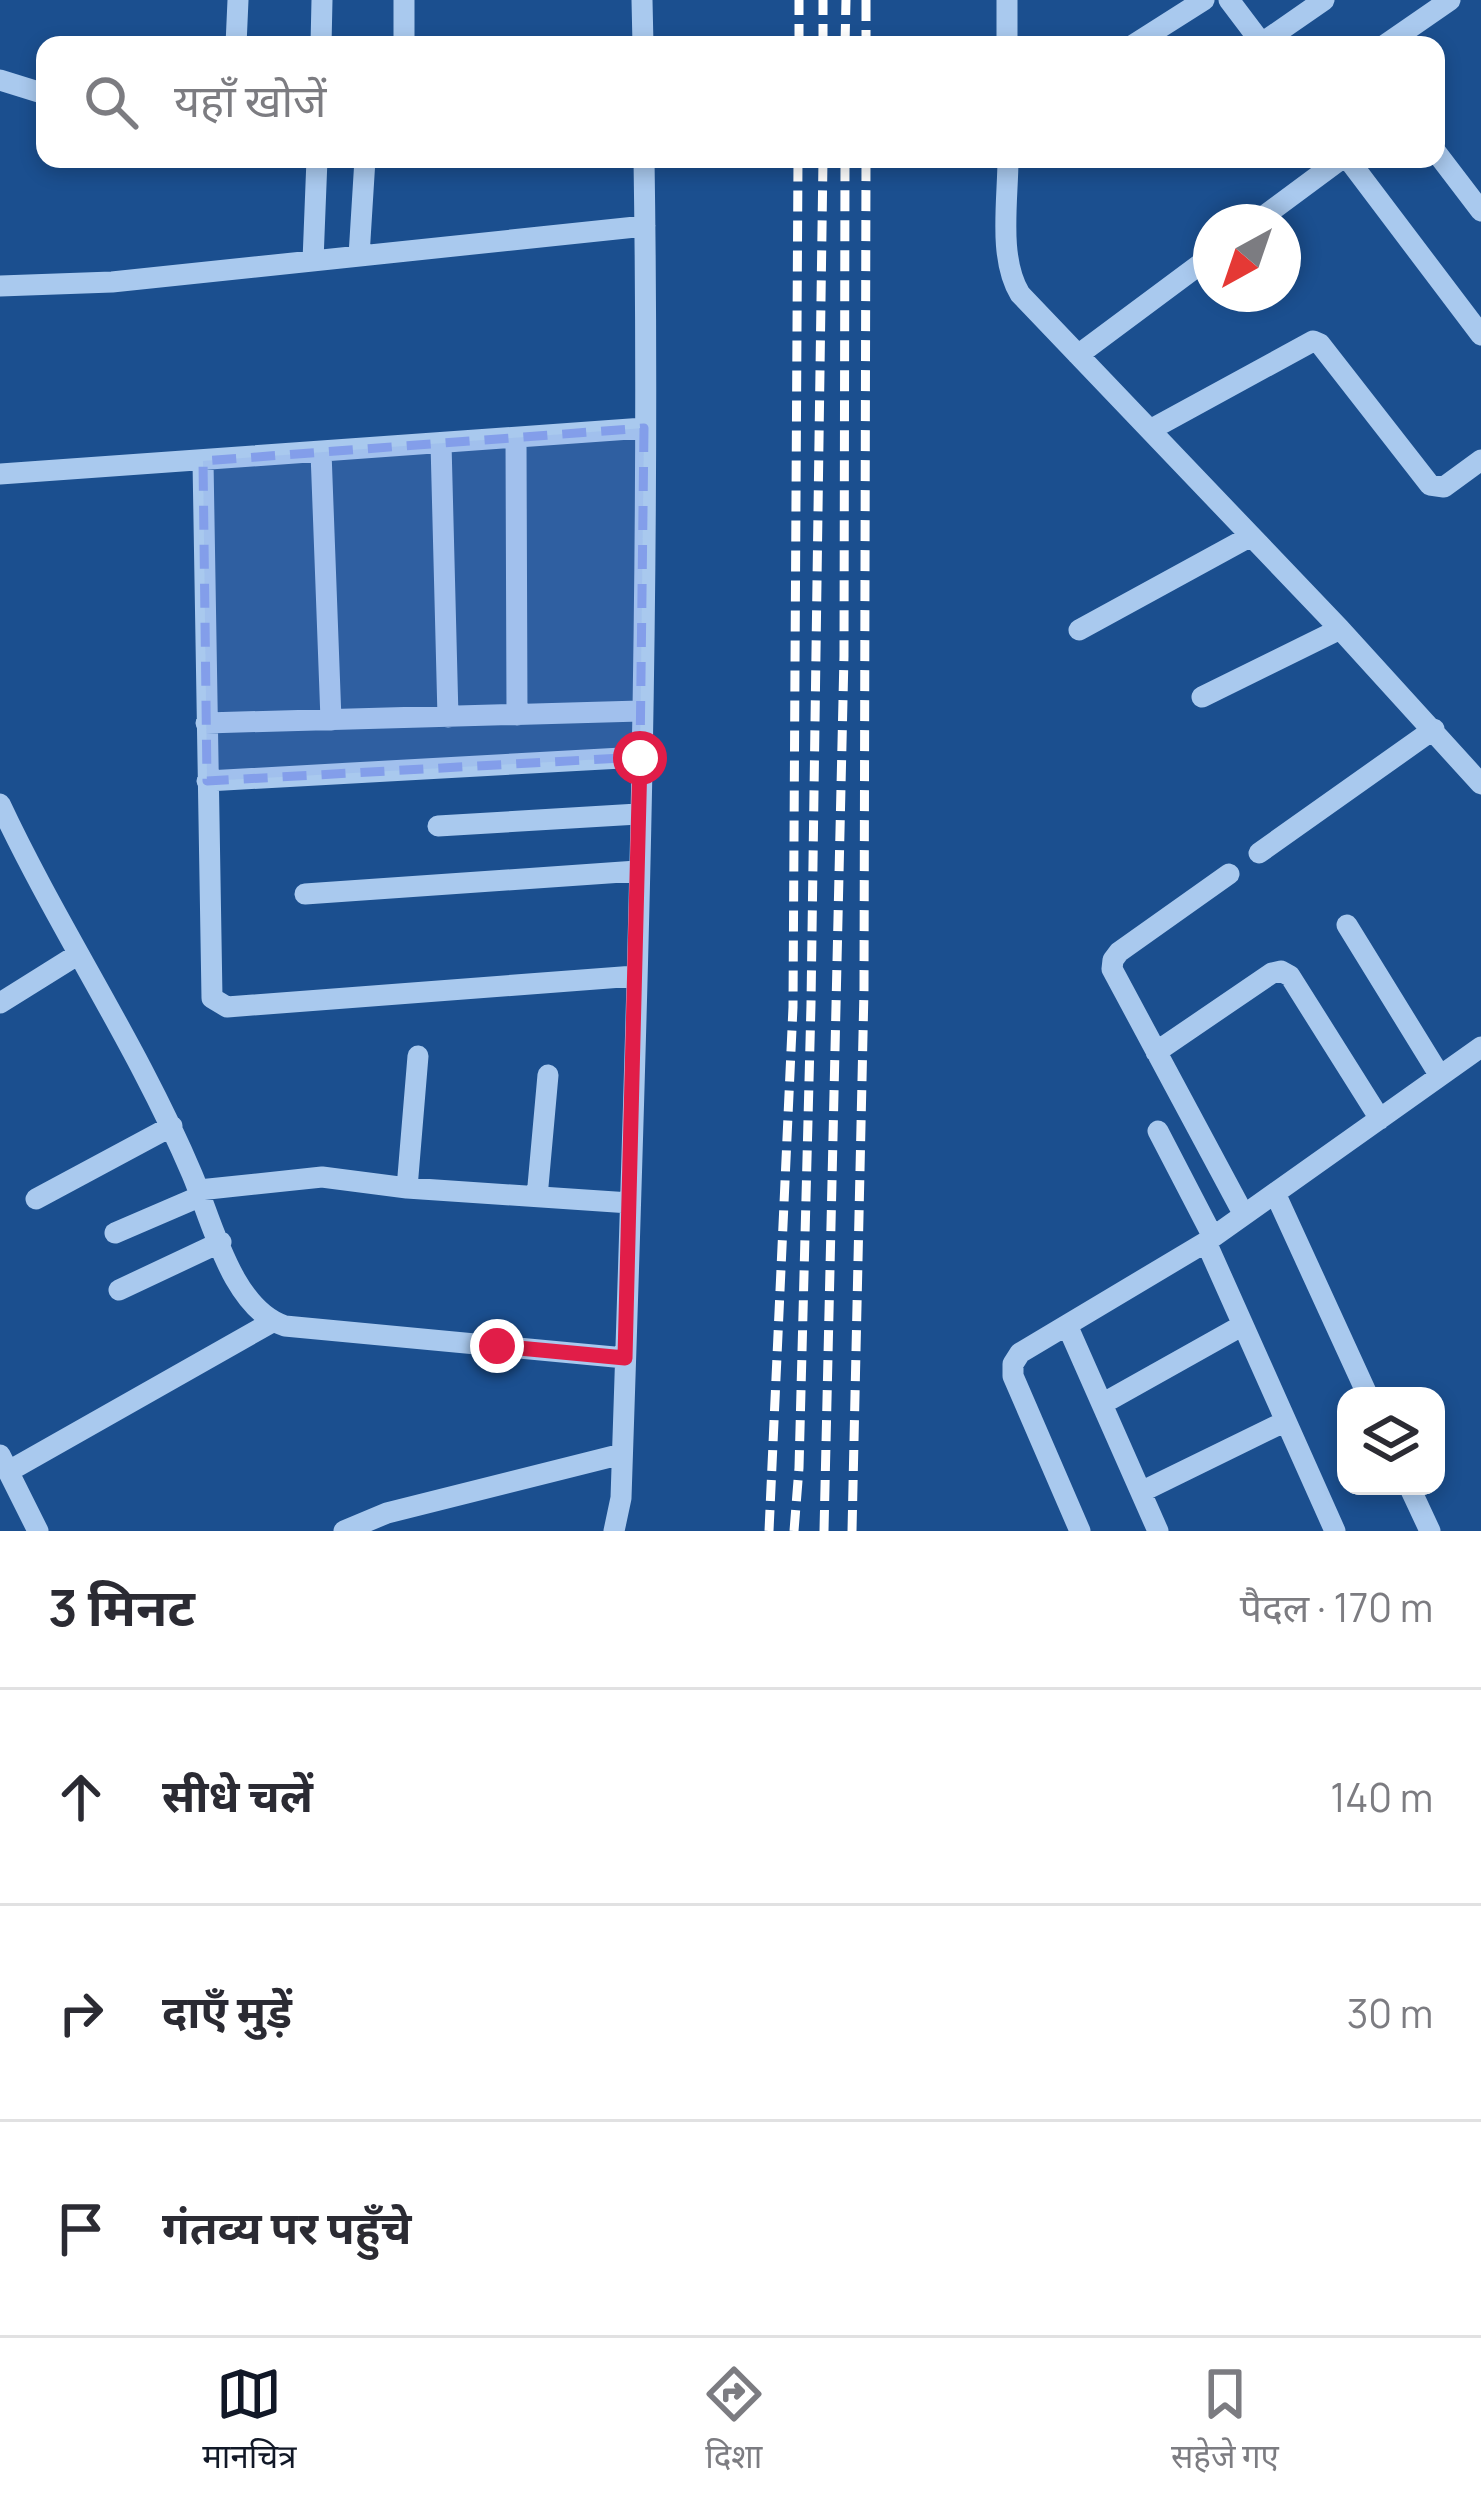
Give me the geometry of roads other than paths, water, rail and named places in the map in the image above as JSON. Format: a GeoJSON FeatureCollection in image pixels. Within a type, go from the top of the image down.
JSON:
{"type":"FeatureCollection","features":[{"type":"Feature","properties":{"kind":"street"},"geometry":{"type":"LineString","coordinates":[[236,36],[238,0]]}},
{"type":"Feature","properties":{"kind":"street"},"geometry":{"type":"LineString","coordinates":[[321,36],[322,0]]}},
{"type":"Feature","properties":{"kind":"street"},"geometry":{"type":"LineString","coordinates":[[404,0],[404,36]]}},
{"type":"Feature","properties":{"kind":"street"},"geometry":{"type":"LineString","coordinates":[[642,0],[643,36]]}},
{"type":"Feature","properties":{"kind":"street"},"geometry":{"type":"LineString","coordinates":[[1007,0],[1007,36]]}},
{"type":"Feature","properties":{"kind":"street"},"geometry":{"type":"LineString","coordinates":[[1147,36],[1204,0]]}},
{"type":"Feature","properties":{"kind":"street"},"geometry":{"type":"LineString","coordinates":[[1229,0],[1256,36]]}},
{"type":"Feature","properties":{"kind":"street"},"geometry":{"type":"LineString","coordinates":[[1273,36],[1324,0]]}},
{"type":"Feature","properties":{"kind":"street"},"geometry":{"type":"LineString","coordinates":[[1398,36],[1450,0]]}},
{"type":"Feature","properties":{"kind":"street"},"geometry":{"type":"LineString","coordinates":[[0,80],[36,91]]}},
{"type":"Feature","properties":{"kind":"street"},"geometry":{"type":"LineString","coordinates":[[1445,164],[1481,211]]}},
{"type":"Feature","properties":{"kind":"street"},"geometry":{"type":"LineString","coordinates":[[313,261],[317,168]]}},
{"type":"Feature","properties":{"kind":"street"},"geometry":{"type":"LineString","coordinates":[[359,256],[364,168]]}},
{"type":"Feature","properties":{"kind":"street"},"geometry":{"type":"LineString","coordinates":[[614,1531],[622,1454],[638,871],[644,168]]}},
{"type":"Feature","properties":{"kind":"street"},"geometry":{"type":"LineString","coordinates":[[1008,168],[1011,280],[1020,295],[1340,629],[1481,784]]}},
{"type":"Feature","properties":{"kind":"street"},"geometry":{"type":"LineString","coordinates":[[1283,204],[1338,168]]}},
{"type":"Feature","properties":{"kind":"street"},"geometry":{"type":"LineString","coordinates":[[1356,168],[1481,335]]}},
{"type":"Feature","properties":{"kind":"street"},"geometry":{"type":"LineString","coordinates":[[0,286],[112,282],[645,226]]}},
{"type":"Feature","properties":{"kind":"street"},"geometry":{"type":"LineString","coordinates":[[1078,355],[1193,269]]}},
{"type":"Feature","properties":{"kind":"street"},"geometry":{"type":"LineString","coordinates":[[1150,430],[1313,341],[1430,485],[1444,487],[1481,460]]}},
{"type":"Feature","properties":{"kind":"street"},"geometry":{"type":"LineString","coordinates":[[0,474],[644,428]]}},
{"type":"Feature","properties":{"kind":"street"},"geometry":{"type":"LineString","coordinates":[[516,438],[517,715]]}},
{"type":"Feature","properties":{"kind":"street"},"geometry":{"type":"LineString","coordinates":[[441,443],[448,717]]}},
{"type":"Feature","properties":{"kind":"street"},"geometry":{"type":"LineString","coordinates":[[321,452],[331,720]]}},
{"type":"Feature","properties":{"kind":"street"},"geometry":{"type":"LineString","coordinates":[[203,461],[212,998],[218,1005],[635,976]]}},
{"type":"Feature","properties":{"kind":"street"},"geometry":{"type":"LineString","coordinates":[[1079,630],[1251,536]]}},
{"type":"Feature","properties":{"kind":"street"},"geometry":{"type":"LineString","coordinates":[[1202,697],[1340,629]]}},
{"type":"Feature","properties":{"kind":"street"},"geometry":{"type":"LineString","coordinates":[[206,723],[640,711]]}},
{"type":"Feature","properties":{"kind":"street"},"geometry":{"type":"LineString","coordinates":[[1259,853],[1434,729]]}},
{"type":"Feature","properties":{"kind":"street"},"geometry":{"type":"LineString","coordinates":[[207,781],[640,758]]}},
{"type":"Feature","properties":{"kind":"street"},"geometry":{"type":"LineString","coordinates":[[0,804],[172,1126],[249,1304],[272,1322],[625,1358]]}},
{"type":"Feature","properties":{"kind":"street"},"geometry":{"type":"LineString","coordinates":[[438,826],[638,814]]}},
{"type":"Feature","properties":{"kind":"street"},"geometry":{"type":"LineString","coordinates":[[305,894],[638,871]]}},
{"type":"Feature","properties":{"kind":"street"},"geometry":{"type":"LineString","coordinates":[[1229,874],[1112,960],[1112,969],[1244,1215]]}},
{"type":"Feature","properties":{"kind":"street"},"geometry":{"type":"LineString","coordinates":[[1347,925],[1440,1076]]}},
{"type":"Feature","properties":{"kind":"street"},"geometry":{"type":"LineString","coordinates":[[0,1003],[77,955]]}},
{"type":"Feature","properties":{"kind":"street"},"geometry":{"type":"LineString","coordinates":[[1156,1052],[1281,971],[1289,976],[1380,1119]]}},
{"type":"Feature","properties":{"kind":"street"},"geometry":{"type":"LineString","coordinates":[[1080,1531],[1013,1376],[1013,1364],[1020,1354],[1209,1239],[1481,1047]]}},
{"type":"Feature","properties":{"kind":"street"},"geometry":{"type":"LineString","coordinates":[[407,1188],[418,1056]]}},
{"type":"Feature","properties":{"kind":"street"},"geometry":{"type":"LineString","coordinates":[[537,1197],[548,1075]]}},
{"type":"Feature","properties":{"kind":"street"},"geometry":{"type":"LineString","coordinates":[[37,1199],[172,1126]]}},
{"type":"Feature","properties":{"kind":"street"},"geometry":{"type":"LineString","coordinates":[[1158,1131],[1335,1531]]}},
{"type":"Feature","properties":{"kind":"street"},"geometry":{"type":"LineString","coordinates":[[115,1233],[200,1193],[308,1178],[630,1203]]}},
{"type":"Feature","properties":{"kind":"street"},"geometry":{"type":"LineString","coordinates":[[1275,1192],[1364,1387]]}},
{"type":"Feature","properties":{"kind":"street"},"geometry":{"type":"LineString","coordinates":[[119,1290],[221,1243]]}},
{"type":"Feature","properties":{"kind":"street"},"geometry":{"type":"LineString","coordinates":[[38,1531],[4,1463],[272,1322]]}},
{"type":"Feature","properties":{"kind":"street"},"geometry":{"type":"LineString","coordinates":[[1067,1324],[1158,1531]]}},
{"type":"Feature","properties":{"kind":"street"},"geometry":{"type":"LineString","coordinates":[[1102,1404],[1243,1325]]}},
{"type":"Feature","properties":{"kind":"street"},"geometry":{"type":"LineString","coordinates":[[1141,1492],[1286,1420]]}},
{"type":"Feature","properties":{"kind":"street"},"geometry":{"type":"LineString","coordinates":[[344,1531],[387,1513],[622,1454]]}},
{"type":"Feature","properties":{"kind":"street"},"geometry":{"type":"LineString","coordinates":[[1413,1495],[1430,1531]]}},
{"type":"Feature","properties":{"kind":"railway"},"geometry":{"type":"LineString","coordinates":[[799,0],[799,36]]}},
{"type":"Feature","properties":{"kind":"railway"},"geometry":{"type":"LineString","coordinates":[[823,0],[823,36]]}},
{"type":"Feature","properties":{"kind":"railway"},"geometry":{"type":"LineString","coordinates":[[845,36],[846,0]]}},
{"type":"Feature","properties":{"kind":"railway"},"geometry":{"type":"LineString","coordinates":[[866,0],[866,36]]}},
{"type":"Feature","properties":{"kind":"railway"},"geometry":{"type":"LineString","coordinates":[[769,1531],[793,1007],[798,168]]}},
{"type":"Feature","properties":{"kind":"railway"},"geometry":{"type":"LineString","coordinates":[[794,1531],[811,1004],[823,168]]}},
{"type":"Feature","properties":{"kind":"railway"},"geometry":{"type":"LineString","coordinates":[[824,1531],[844,656],[845,168]]}},
{"type":"Feature","properties":{"kind":"railway"},"geometry":{"type":"LineString","coordinates":[[852,1531],[864,990],[866,168]]}}]}
